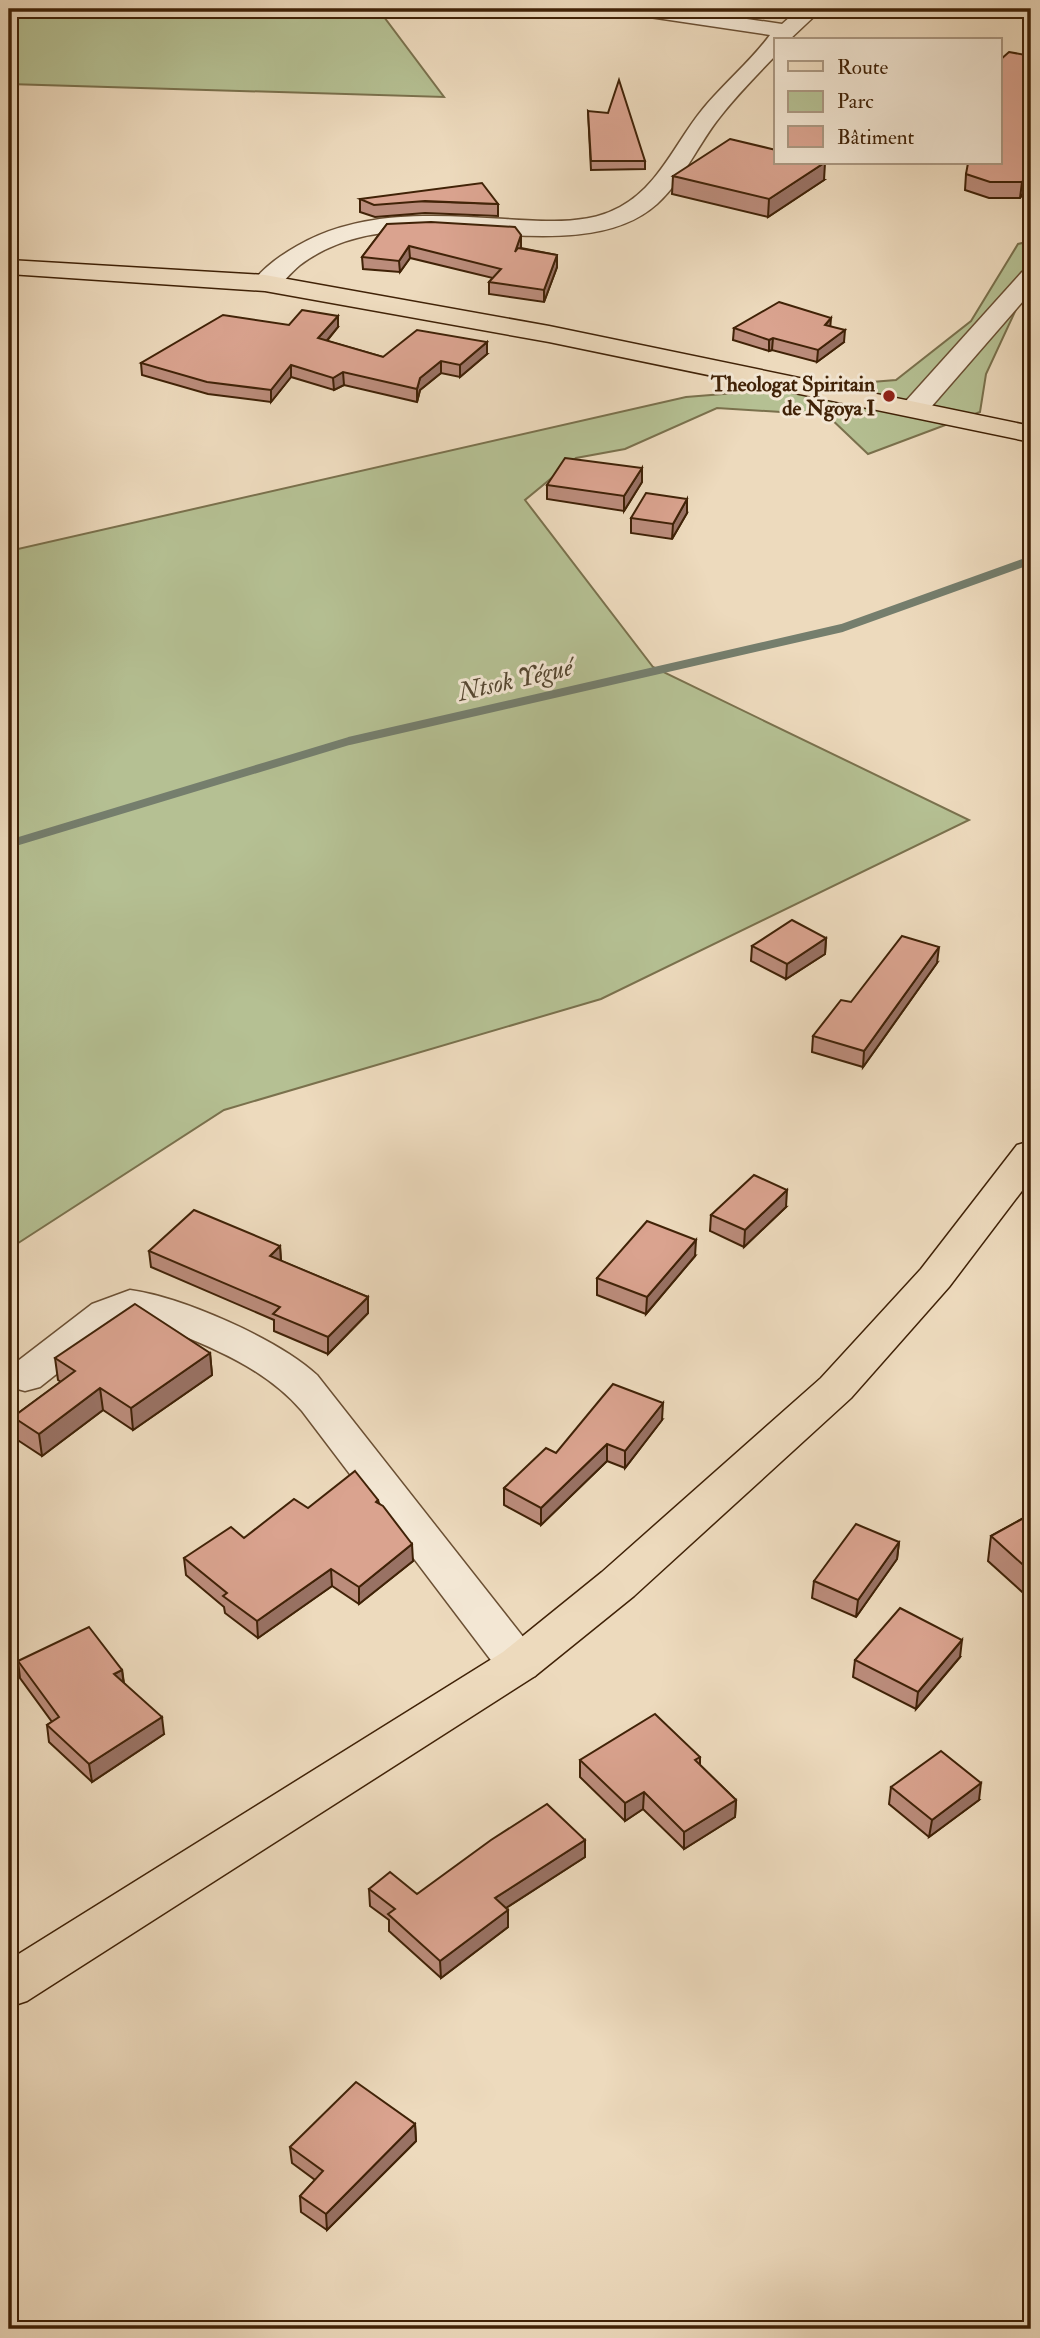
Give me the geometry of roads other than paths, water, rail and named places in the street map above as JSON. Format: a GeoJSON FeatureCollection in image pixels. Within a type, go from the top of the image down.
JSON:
{"type":"FeatureCollection","features":[{"type":"Feature","properties":{"kind":"main road"},"geometry":{"type":"LineString","coordinates":[[9,267],[265,283],[549,334],[1031,434]]}},
{"type":"Feature","properties":{"kind":"main road"},"geometry":{"type":"LineString","coordinates":[[9,1986],[519,1664],[618,1584],[836,1388],[935,1278],[1031,1153]]}},
{"type":"Feature","properties":{"kind":"street"},"geometry":{"type":"LineString","coordinates":[[636,9],[780,38],[811,9]]}},
{"type":"Feature","properties":{"kind":"street"},"geometry":{"type":"LineString","coordinates":[[265,283],[284,262],[300,252],[343,233],[386,224],[413,221],[561,229],[592,225],[617,217],[642,205],[654,192],[710,115],[774,45]]}},
{"type":"Feature","properties":{"kind":"street"},"geometry":{"type":"LineString","coordinates":[[915,408],[1031,277]]}},
{"type":"Feature","properties":{"kind":"street"},"geometry":{"type":"LineString","coordinates":[[25,1377],[110,1312],[131,1303],[154,1308],[272,1361],[300,1381],[317,1401],[519,1664]]}},
{"type":"Feature","properties":{"kind":"waterway","name":"Ntsok Yégué"},"geometry":{"type":"LineString","coordinates":[[9,844],[349,741],[842,628],[1031,560]]}},
{"type":"Feature","properties":{"kind":"place","name":"Theologat Spiritain de Ngoya I"},"geometry":{"type":"Point","coordinates":[889,396]}}]}
